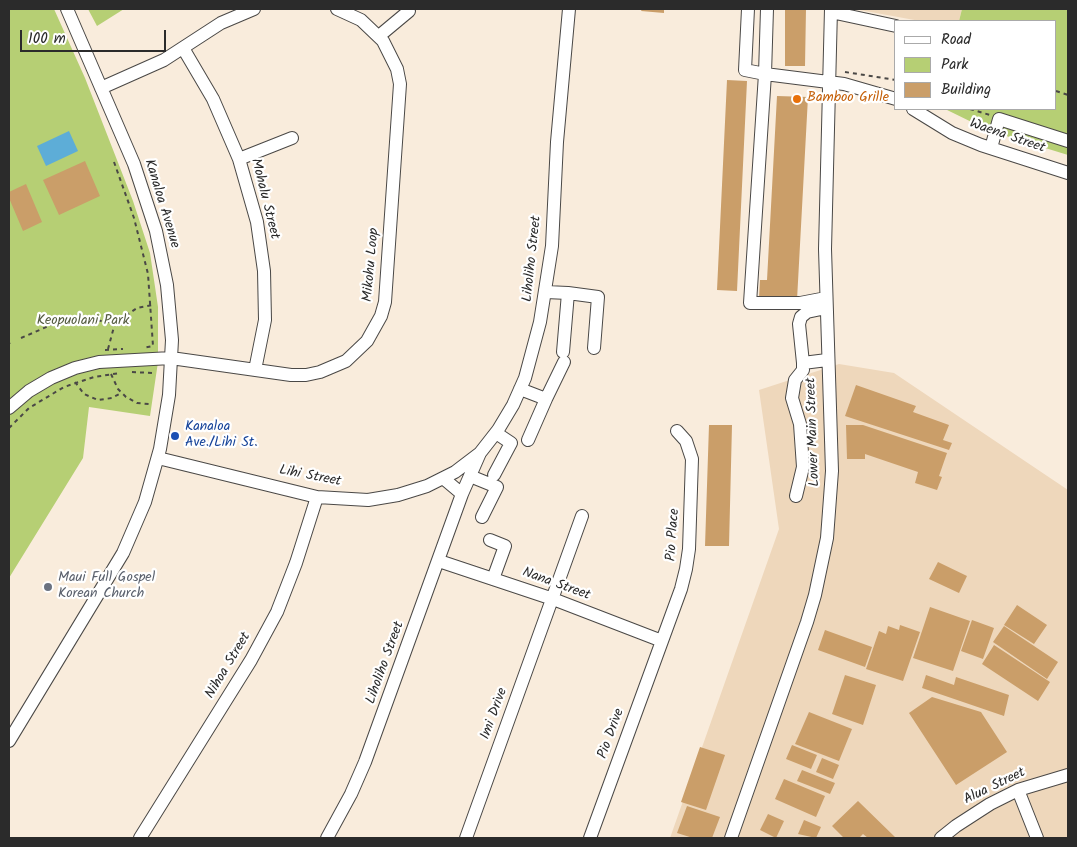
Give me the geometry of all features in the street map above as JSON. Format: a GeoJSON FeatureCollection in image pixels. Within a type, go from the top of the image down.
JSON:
{"type":"FeatureCollection","features":[{"type":"Feature","properties":{"kind":"street","name":"Kanaloa Avenue"},"geometry":{"type":"LineString","coordinates":[[9,741],[123,553],[145,502],[158,458],[169,395],[172,340],[167,285],[156,231],[134,164],[67,9]]}},
{"type":"Feature","properties":{"kind":"street"},"geometry":{"type":"LineString","coordinates":[[101,88],[145,70],[221,23],[254,9]]}},
{"type":"Feature","properties":{"kind":"street","name":"Mikohu Loop"},"geometry":{"type":"LineString","coordinates":[[9,408],[29,391],[51,378],[75,368],[116,360],[171,358],[291,375],[306,375],[333,368],[346,361],[367,341],[382,316],[385,302],[400,100],[397,69],[391,54],[378,36],[361,20],[337,9]]}},
{"type":"Feature","properties":{"kind":"street","name":"Liholiho Street"},"geometry":{"type":"LineString","coordinates":[[327,838],[351,794],[365,762],[462,494],[480,454],[496,433],[513,405],[520,389],[540,322],[552,246],[557,142],[569,9]]}},
{"type":"Feature","properties":{"kind":"street"},"geometry":{"type":"LineString","coordinates":[[748,9],[745,70],[865,88],[894,98]]}},
{"type":"Feature","properties":{"kind":"street"},"geometry":{"type":"LineString","coordinates":[[767,9],[765,74],[750,303],[826,303]]}},
{"type":"Feature","properties":{"kind":"street"},"geometry":{"type":"LineString","coordinates":[[378,36],[409,10]]}},
{"type":"Feature","properties":{"kind":"street"},"geometry":{"type":"LineString","coordinates":[[831,10],[894,26]]}},
{"type":"Feature","properties":{"kind":"street","name":"Lower Main Street"},"geometry":{"type":"LineString","coordinates":[[731,838],[807,622],[815,595],[827,538],[832,471],[825,249],[831,10]]}},
{"type":"Feature","properties":{"kind":"street","name":"Mohalu Street"},"geometry":{"type":"LineString","coordinates":[[183,48],[213,99],[238,159],[257,222],[264,271],[265,320],[255,370]]}},
{"type":"Feature","properties":{"kind":"street","name":"Waena Street"},"geometry":{"type":"LineString","coordinates":[[915,110],[952,133],[1068,173]]}},
{"type":"Feature","properties":{"kind":"street"},"geometry":{"type":"LineString","coordinates":[[991,148],[1000,119],[1068,141]]}},
{"type":"Feature","properties":{"kind":"street"},"geometry":{"type":"LineString","coordinates":[[238,159],[292,138]]}},
{"type":"Feature","properties":{"kind":"street"},"geometry":{"type":"LineString","coordinates":[[546,292],[598,297],[594,348]]}},
{"type":"Feature","properties":{"kind":"street"},"geometry":{"type":"LineString","coordinates":[[528,440],[564,357],[568,293]]}},
{"type":"Feature","properties":{"kind":"street"},"geometry":{"type":"LineString","coordinates":[[796,496],[803,467],[800,424],[792,398],[795,380],[803,370],[804,363],[799,324],[801,317],[807,312],[826,303]]}},
{"type":"Feature","properties":{"kind":"street"},"geometry":{"type":"LineString","coordinates":[[804,363],[827,360]]}},
{"type":"Feature","properties":{"kind":"street"},"geometry":{"type":"LineString","coordinates":[[520,389],[546,399]]}},
{"type":"Feature","properties":{"kind":"street","name":"Pio Place"},"geometry":{"type":"LineString","coordinates":[[662,641],[681,589],[689,549],[692,459],[686,441],[678,431]]}},
{"type":"Feature","properties":{"kind":"street"},"geometry":{"type":"LineString","coordinates":[[494,474],[511,443],[496,433]]}},
{"type":"Feature","properties":{"kind":"street","name":"Lihi Street"},"geometry":{"type":"LineString","coordinates":[[158,458],[317,496],[368,500],[398,495],[443,478],[480,454]]}},
{"type":"Feature","properties":{"kind":"street"},"geometry":{"type":"LineString","coordinates":[[470,476],[497,487],[482,517]]}},
{"type":"Feature","properties":{"kind":"street"},"geometry":{"type":"LineString","coordinates":[[443,478],[462,494]]}},
{"type":"Feature","properties":{"kind":"street","name":"Nihoa Street"},"geometry":{"type":"LineString","coordinates":[[140,838],[251,660],[277,612],[296,563],[317,496]]}},
{"type":"Feature","properties":{"kind":"street","name":"Imi Drive"},"geometry":{"type":"LineString","coordinates":[[466,838],[582,516]]}},
{"type":"Feature","properties":{"kind":"street"},"geometry":{"type":"LineString","coordinates":[[490,540],[505,546],[493,579]]}},
{"type":"Feature","properties":{"kind":"street","name":"Nana Street"},"geometry":{"type":"LineString","coordinates":[[439,561],[553,599],[662,641]]}},
{"type":"Feature","properties":{"kind":"street","name":"Pio Drive"},"geometry":{"type":"LineString","coordinates":[[590,838],[662,641]]}},
{"type":"Feature","properties":{"kind":"street","name":"Alua Street"},"geometry":{"type":"LineString","coordinates":[[941,838],[969,816],[1018,790],[1068,775]]}},
{"type":"Feature","properties":{"kind":"street"},"geometry":{"type":"LineString","coordinates":[[1018,790],[1037,838]]}},
{"type":"Feature","properties":{"kind":"path"},"geometry":{"type":"LineString","coordinates":[[845,72],[894,80]]}},
{"type":"Feature","properties":{"kind":"path"},"geometry":{"type":"LineString","coordinates":[[973,110],[992,116]]}},
{"type":"Feature","properties":{"kind":"path"},"geometry":{"type":"LineString","coordinates":[[114,162],[142,246],[152,305],[154,346]]}},
{"type":"Feature","properties":{"kind":"path"},"geometry":{"type":"LineString","coordinates":[[108,349],[115,323],[137,308],[152,305]]}},
{"type":"Feature","properties":{"kind":"path"},"geometry":{"type":"LineString","coordinates":[[21,338],[51,325],[72,320],[94,320],[115,323]]}},
{"type":"Feature","properties":{"kind":"path"},"geometry":{"type":"LineString","coordinates":[[131,372],[152,373]]}},
{"type":"Feature","properties":{"kind":"path"},"geometry":{"type":"LineString","coordinates":[[9,428],[40,400],[75,382],[121,373]]}},
{"type":"Feature","properties":{"kind":"path"},"geometry":{"type":"LineString","coordinates":[[111,374],[121,392],[131,400],[148,404]]}},
{"type":"Feature","properties":{"kind":"path"},"geometry":{"type":"LineString","coordinates":[[75,382],[84,394],[98,400],[107,399],[121,392]]}},
{"type":"Feature","properties":{"kind":"shaded area"},"geometry":{"type":"Polygon","coordinates":[[[854,9],[962,9],[959,20],[914,20],[854,9]]]}},
{"type":"Feature","properties":{"kind":"shaded area"},"geometry":{"type":"Polygon","coordinates":[[[839,364],[894,373],[1068,490],[1068,838],[670,838],[779,529],[759,390],[839,364]]]}},
{"type":"Feature","properties":{"kind":"green space","name":"Keopuolani Park"},"geometry":{"type":"Polygon","coordinates":[[[9,9],[54,9],[85,78],[133,201],[150,253],[158,307],[158,362],[150,416],[89,407],[83,458],[9,578],[9,9]]]}},
{"type":"Feature","properties":{"kind":"green space"},"geometry":{"type":"Polygon","coordinates":[[[88,9],[124,9],[97,26],[88,9]]]}},
{"type":"Feature","properties":{"kind":"green space"},"geometry":{"type":"Polygon","coordinates":[[[962,9],[1068,9],[1068,155],[990,131],[947,110],[1057,110],[1057,20],[959,20],[962,9]]]}},
{"type":"Feature","properties":{"kind":"water"},"geometry":{"type":"Polygon","coordinates":[[[69,131],[78,151],[46,166],[37,146],[69,131]]]}},
{"type":"Feature","properties":{"kind":"building"},"geometry":{"type":"Polygon","coordinates":[[[642,9],[664,9],[664,13],[641,11],[642,9]]]}},
{"type":"Feature","properties":{"kind":"building"},"geometry":{"type":"Polygon","coordinates":[[[785,9],[806,9],[805,66],[785,66],[785,9]]]}},
{"type":"Feature","properties":{"kind":"building"},"geometry":{"type":"Polygon","coordinates":[[[727,80],[747,81],[737,291],[717,290],[727,80]]]}},
{"type":"Feature","properties":{"kind":"building"},"geometry":{"type":"Polygon","coordinates":[[[777,96],[808,97],[797,300],[759,298],[760,280],[767,280],[777,96]]]}},
{"type":"Feature","properties":{"kind":"building"},"geometry":{"type":"Polygon","coordinates":[[[85,161],[100,196],[59,215],[43,180],[85,161]]]}},
{"type":"Feature","properties":{"kind":"building"},"geometry":{"type":"Polygon","coordinates":[[[26,184],[42,222],[23,231],[9,198],[9,192],[26,184]]]}},
{"type":"Feature","properties":{"kind":"building"},"geometry":{"type":"Polygon","coordinates":[[[856,385],[916,406],[913,412],[949,425],[943,440],[952,443],[949,450],[845,416],[856,385]]]}},
{"type":"Feature","properties":{"kind":"building"},"geometry":{"type":"Polygon","coordinates":[[[709,425],[732,425],[729,546],[705,546],[709,425]]]}},
{"type":"Feature","properties":{"kind":"building"},"geometry":{"type":"Polygon","coordinates":[[[846,425],[863,425],[947,453],[939,476],[942,477],[937,490],[915,483],[918,472],[865,454],[865,459],[847,459],[846,425]]]}},
{"type":"Feature","properties":{"kind":"building"},"geometry":{"type":"Polygon","coordinates":[[[938,562],[967,576],[959,593],[929,579],[938,562]]]}},
{"type":"Feature","properties":{"kind":"building"},"geometry":{"type":"Polygon","coordinates":[[[1017,605],[1047,625],[1034,644],[1004,625],[1017,605]]]}},
{"type":"Feature","properties":{"kind":"building"},"geometry":{"type":"Polygon","coordinates":[[[930,607],[970,621],[953,671],[913,658],[930,607]]]}},
{"type":"Feature","properties":{"kind":"building"},"geometry":{"type":"Polygon","coordinates":[[[972,620],[994,628],[983,659],[961,651],[972,620]]]}},
{"type":"Feature","properties":{"kind":"building"},"geometry":{"type":"Polygon","coordinates":[[[900,625],[920,632],[903,681],[866,669],[879,631],[886,634],[888,626],[899,630],[900,625]]]}},
{"type":"Feature","properties":{"kind":"building"},"geometry":{"type":"Polygon","coordinates":[[[1004,626],[1058,662],[1047,679],[993,642],[1004,626]]]}},
{"type":"Feature","properties":{"kind":"building"},"geometry":{"type":"Polygon","coordinates":[[[825,630],[872,647],[865,667],[818,650],[825,630]]]}},
{"type":"Feature","properties":{"kind":"building"},"geometry":{"type":"Polygon","coordinates":[[[994,645],[1050,682],[1038,701],[982,664],[994,645]]]}},
{"type":"Feature","properties":{"kind":"building"},"geometry":{"type":"Polygon","coordinates":[[[845,675],[876,685],[863,725],[832,714],[845,675]]]}},
{"type":"Feature","properties":{"kind":"building"},"geometry":{"type":"Polygon","coordinates":[[[926,675],[954,685],[956,677],[1009,695],[1004,716],[922,688],[926,675]]]}},
{"type":"Feature","properties":{"kind":"building"},"geometry":{"type":"Polygon","coordinates":[[[932,697],[981,712],[1007,752],[956,785],[909,713],[932,697]]]}},
{"type":"Feature","properties":{"kind":"building"},"geometry":{"type":"Polygon","coordinates":[[[809,712],[852,729],[839,761],[795,744],[809,712]]]}},
{"type":"Feature","properties":{"kind":"building"},"geometry":{"type":"Polygon","coordinates":[[[792,745],[817,755],[811,769],[786,759],[792,745]]]}},
{"type":"Feature","properties":{"kind":"building"},"geometry":{"type":"Polygon","coordinates":[[[700,747],[725,755],[706,810],[681,802],[700,747]]]}},
{"type":"Feature","properties":{"kind":"building"},"geometry":{"type":"Polygon","coordinates":[[[822,758],[839,765],[833,779],[816,772],[822,758]]]}},
{"type":"Feature","properties":{"kind":"building"},"geometry":{"type":"Polygon","coordinates":[[[802,770],[835,783],[830,794],[797,781],[802,770]]]}},
{"type":"Feature","properties":{"kind":"building"},"geometry":{"type":"Polygon","coordinates":[[[784,779],[825,796],[816,817],[775,799],[784,779]]]}},
{"type":"Feature","properties":{"kind":"building"},"geometry":{"type":"Polygon","coordinates":[[[858,801],[896,838],[868,838],[863,834],[859,838],[844,838],[832,826],[858,801]]]}},
{"type":"Feature","properties":{"kind":"building"},"geometry":{"type":"Polygon","coordinates":[[[687,806],[720,817],[712,838],[693,838],[677,833],[687,806]]]}},
{"type":"Feature","properties":{"kind":"building"},"geometry":{"type":"Polygon","coordinates":[[[768,814],[784,821],[776,838],[760,830],[768,814]]]}},
{"type":"Feature","properties":{"kind":"building"},"geometry":{"type":"Polygon","coordinates":[[[804,820],[821,827],[816,838],[798,834],[804,820]]]}},
{"type":"Feature","properties":{"kind":"place","name":"Bamboo Grille"},"geometry":{"type":"Point","coordinates":[797,99]}},
{"type":"Feature","properties":{"kind":"place","name":"Kanaloa Ave./Lihi St."},"geometry":{"type":"Point","coordinates":[175,436]}},
{"type":"Feature","properties":{"kind":"place","name":"Maui Full Gospel Korean Church"},"geometry":{"type":"Point","coordinates":[48,587]}}]}
